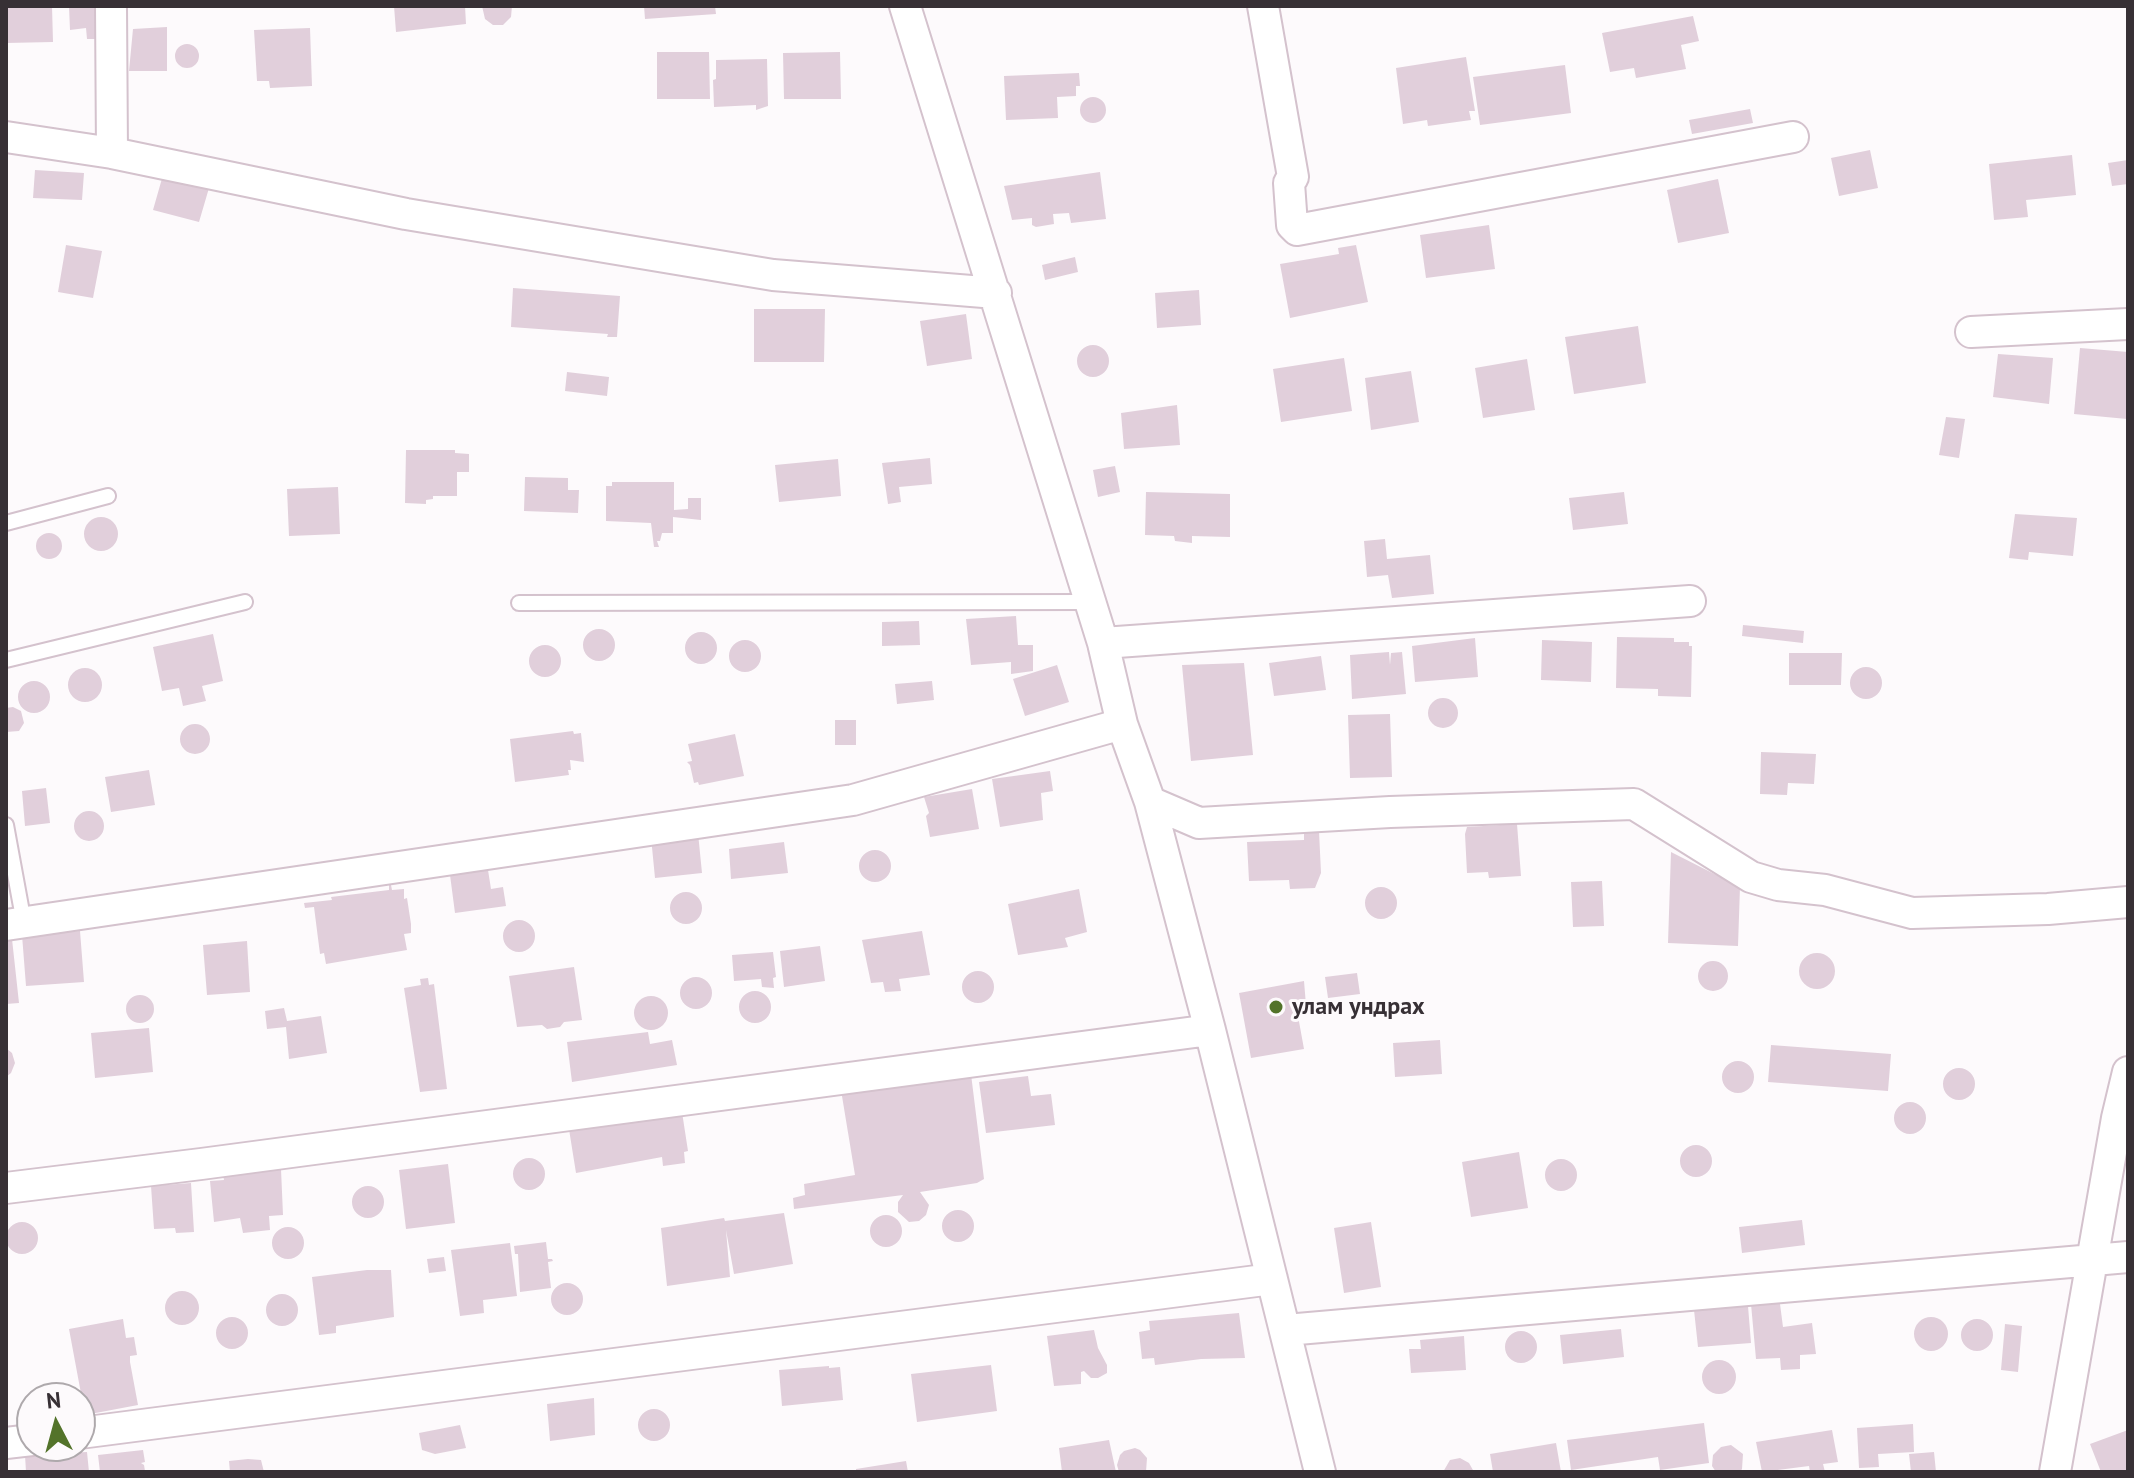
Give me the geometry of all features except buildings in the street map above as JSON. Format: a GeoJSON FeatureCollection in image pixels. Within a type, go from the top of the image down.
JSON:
{"type":"FeatureCollection","features":[{"type":"Feature","properties":{"kind":"street"},"geometry":{"type":"LineString","coordinates":[[111,6],[112,153]]}},
{"type":"Feature","properties":{"kind":"street"},"geometry":{"type":"LineString","coordinates":[[905,6],[1103,643],[1122,724],[1150,802],[1320,1472]]}},
{"type":"Feature","properties":{"kind":"street"},"geometry":{"type":"LineString","coordinates":[[1263,6],[1293,177],[1289,183],[1292,225],[1297,230],[1793,137]]}},
{"type":"Feature","properties":{"kind":"street"},"geometry":{"type":"LineString","coordinates":[[6,137],[112,153],[406,214],[757,273],[996,293]]}},
{"type":"Feature","properties":{"kind":"street"},"geometry":{"type":"LineString","coordinates":[[1971,332],[2128,324]]}},
{"type":"Feature","properties":{"kind":"street"},"geometry":{"type":"LineString","coordinates":[[1103,643],[1690,601]]}},
{"type":"Feature","properties":{"kind":"street"},"geometry":{"type":"LineString","coordinates":[[15,924],[853,800],[1122,724]]}},
{"type":"Feature","properties":{"kind":"street"},"geometry":{"type":"LineString","coordinates":[[1150,802],[1199,823],[1390,812],[1634,804],[1751,877],[1778,885],[1825,890],[1912,913],[2048,909],[2128,902]]}},
{"type":"Feature","properties":{"kind":"street"},"geometry":{"type":"LineString","coordinates":[[6,1188],[1210,1030]]}},
{"type":"Feature","properties":{"kind":"street"},"geometry":{"type":"LineString","coordinates":[[2055,1472],[2117,1118],[2128,1072]]}},
{"type":"Feature","properties":{"kind":"street"},"geometry":{"type":"LineString","coordinates":[[1286,1330],[2128,1257]]}},
{"type":"Feature","properties":{"kind":"street"},"geometry":{"type":"LineString","coordinates":[[96,1431],[1272,1279]]}},
{"type":"Feature","properties":{"kind":"lane"},"geometry":{"type":"LineString","coordinates":[[6,523],[108,496]]}},
{"type":"Feature","properties":{"kind":"lane"},"geometry":{"type":"LineString","coordinates":[[6,660],[245,602]]}},
{"type":"Feature","properties":{"kind":"lane"},"geometry":{"type":"LineString","coordinates":[[519,603],[1089,602]]}},
{"type":"Feature","properties":{"kind":"lane"},"geometry":{"type":"LineString","coordinates":[[6,825],[15,924]]}},
{"type":"Feature","properties":{"kind":"place","name":"улам ундрах"},"geometry":{"type":"Point","coordinates":[1276,1007]}}]}
